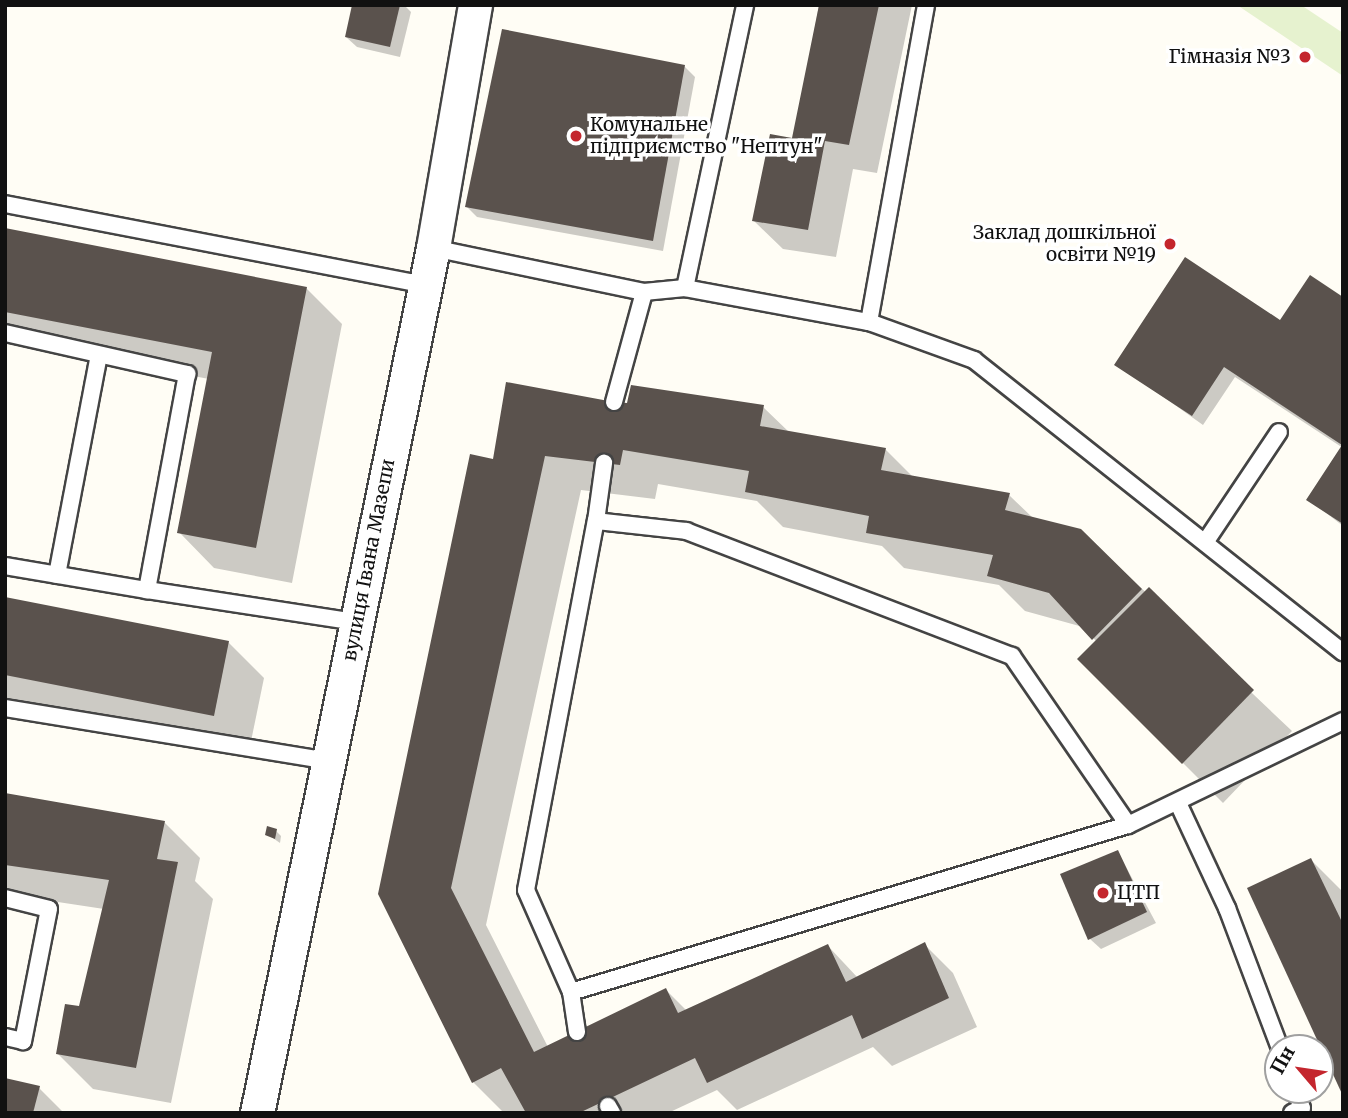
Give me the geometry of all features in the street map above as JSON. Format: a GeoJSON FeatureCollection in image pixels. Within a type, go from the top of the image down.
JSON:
{"type":"FeatureCollection","features":[{"type":"Feature","properties":{"kind":"street","name":"вулиця Івана Мазепи"},"geometry":{"type":"LineString","coordinates":[[257,1113],[433,248],[475,5]]}},
{"type":"Feature","properties":{"kind":"lane"},"geometry":{"type":"LineString","coordinates":[[685,288],[745,5]]}},
{"type":"Feature","properties":{"kind":"lane"},"geometry":{"type":"LineString","coordinates":[[870,322],[926,5]]}},
{"type":"Feature","properties":{"kind":"lane"},"geometry":{"type":"LineString","coordinates":[[5,204],[424,285]]}},
{"type":"Feature","properties":{"kind":"lane"},"geometry":{"type":"LineString","coordinates":[[433,248],[643,292],[685,288],[870,322],[974,360],[1343,652]]}},
{"type":"Feature","properties":{"kind":"lane"},"geometry":{"type":"LineString","coordinates":[[614,402],[643,292]]}},
{"type":"Feature","properties":{"kind":"lane"},"geometry":{"type":"LineString","coordinates":[[5,333],[187,374],[147,590]]}},
{"type":"Feature","properties":{"kind":"lane"},"geometry":{"type":"LineString","coordinates":[[57,575],[99,355]]}},
{"type":"Feature","properties":{"kind":"lane"},"geometry":{"type":"LineString","coordinates":[[1206,541],[1279,432]]}},
{"type":"Feature","properties":{"kind":"lane"},"geometry":{"type":"LineString","coordinates":[[577,1032],[571,992],[526,890],[596,521],[604,463]]}},
{"type":"Feature","properties":{"kind":"lane"},"geometry":{"type":"LineString","coordinates":[[596,521],[686,531],[1012,656],[1128,825]]}},
{"type":"Feature","properties":{"kind":"lane"},"geometry":{"type":"LineString","coordinates":[[5,566],[357,622]]}},
{"type":"Feature","properties":{"kind":"lane"},"geometry":{"type":"LineString","coordinates":[[5,708],[330,761]]}},
{"type":"Feature","properties":{"kind":"lane"},"geometry":{"type":"LineString","coordinates":[[571,992],[1128,825],[1343,721]]}},
{"type":"Feature","properties":{"kind":"lane"},"geometry":{"type":"LineString","coordinates":[[1178,803],[1227,908],[1275,1034]]}},
{"type":"Feature","properties":{"kind":"lane"},"geometry":{"type":"LineString","coordinates":[[5,898],[49,909],[23,1041],[5,1037]]}},
{"type":"Feature","properties":{"kind":"green space"},"geometry":{"type":"Polygon","coordinates":[[[1237,5],[1301,5],[1343,33],[1343,76],[1237,5]]]}},
{"type":"Feature","properties":{"kind":"building"},"geometry":{"type":"Polygon","coordinates":[[[352,5],[400,5],[390,47],[345,37],[352,5]]]}},
{"type":"Feature","properties":{"kind":"building"},"geometry":{"type":"Polygon","coordinates":[[[819,5],[879,5],[849,145],[825,141],[808,230],[752,221],[770,134],[792,138],[819,5]]]}},
{"type":"Feature","properties":{"kind":"building","name":"Комунальне підприємство \"Нептун\""},"geometry":{"type":"Polygon","coordinates":[[[502,29],[685,65],[653,241],[465,207],[502,29]]]}},
{"type":"Feature","properties":{"kind":"building"},"geometry":{"type":"Polygon","coordinates":[[[5,228],[307,287],[256,548],[177,533],[212,352],[5,312],[5,228]]]}},
{"type":"Feature","properties":{"kind":"building","name":"Заклад дошкільної освіти №19"},"geometry":{"type":"Polygon","coordinates":[[[1185,257],[1280,320],[1310,275],[1343,297],[1343,524],[1306,500],[1342,445],[1224,367],[1192,416],[1114,365],[1185,257]]]}},
{"type":"Feature","properties":{"kind":"building"},"geometry":{"type":"Polygon","coordinates":[[[506,382],[614,402],[627,403],[631,385],[764,405],[760,426],[886,448],[881,470],[1010,493],[1005,510],[1081,529],[1142,589],[1092,640],[1049,593],[987,576],[993,555],[866,533],[869,516],[745,492],[749,471],[623,450],[620,465],[545,456],[451,888],[534,1052],[666,988],[678,1013],[828,944],[846,982],[925,942],[949,998],[862,1039],[852,1015],[707,1083],[695,1058],[579,1113],[526,1113],[501,1068],[472,1083],[378,894],[470,454],[493,459],[506,382]]]}},
{"type":"Feature","properties":{"kind":"building"},"geometry":{"type":"Polygon","coordinates":[[[1149,587],[1254,690],[1182,764],[1077,659],[1149,587]]]}},
{"type":"Feature","properties":{"kind":"building"},"geometry":{"type":"Polygon","coordinates":[[[5,597],[229,641],[214,716],[5,675],[5,597]]]}},
{"type":"Feature","properties":{"kind":"building"},"geometry":{"type":"Polygon","coordinates":[[[5,793],[165,821],[157,859],[178,862],[136,1068],[56,1054],[65,1004],[79,1006],[109,880],[5,865],[5,793]]]}},
{"type":"Feature","properties":{"kind":"building"},"geometry":{"type":"Polygon","coordinates":[[[267,826],[277,829],[275,839],[265,835],[267,826]]]}},
{"type":"Feature","properties":{"kind":"building","name":"ЦТП"},"geometry":{"type":"Polygon","coordinates":[[[1118,850],[1147,912],[1088,940],[1060,874],[1118,850]]]}},
{"type":"Feature","properties":{"kind":"building"},"geometry":{"type":"Polygon","coordinates":[[[1311,858],[1343,924],[1343,1096],[1334,1076],[1334,1034],[1314,1034],[1247,888],[1311,858]]]}},
{"type":"Feature","properties":{"kind":"building"},"geometry":{"type":"Polygon","coordinates":[[[5,1078],[40,1086],[33,1113],[5,1113],[5,1078]]]}},
{"type":"Feature","properties":{"kind":"place","name":"Гімназія №3"},"geometry":{"type":"Point","coordinates":[1305,57]}},
{"type":"Feature","properties":{"kind":"place","name":"Комунальне підприємство \"Нептун\""},"geometry":{"type":"Point","coordinates":[576,136]}},
{"type":"Feature","properties":{"kind":"place","name":"Заклад дошкільної освіти №19"},"geometry":{"type":"Point","coordinates":[1170,244]}},
{"type":"Feature","properties":{"kind":"place","name":"ЦТП"},"geometry":{"type":"Point","coordinates":[1103,893]}}]}
